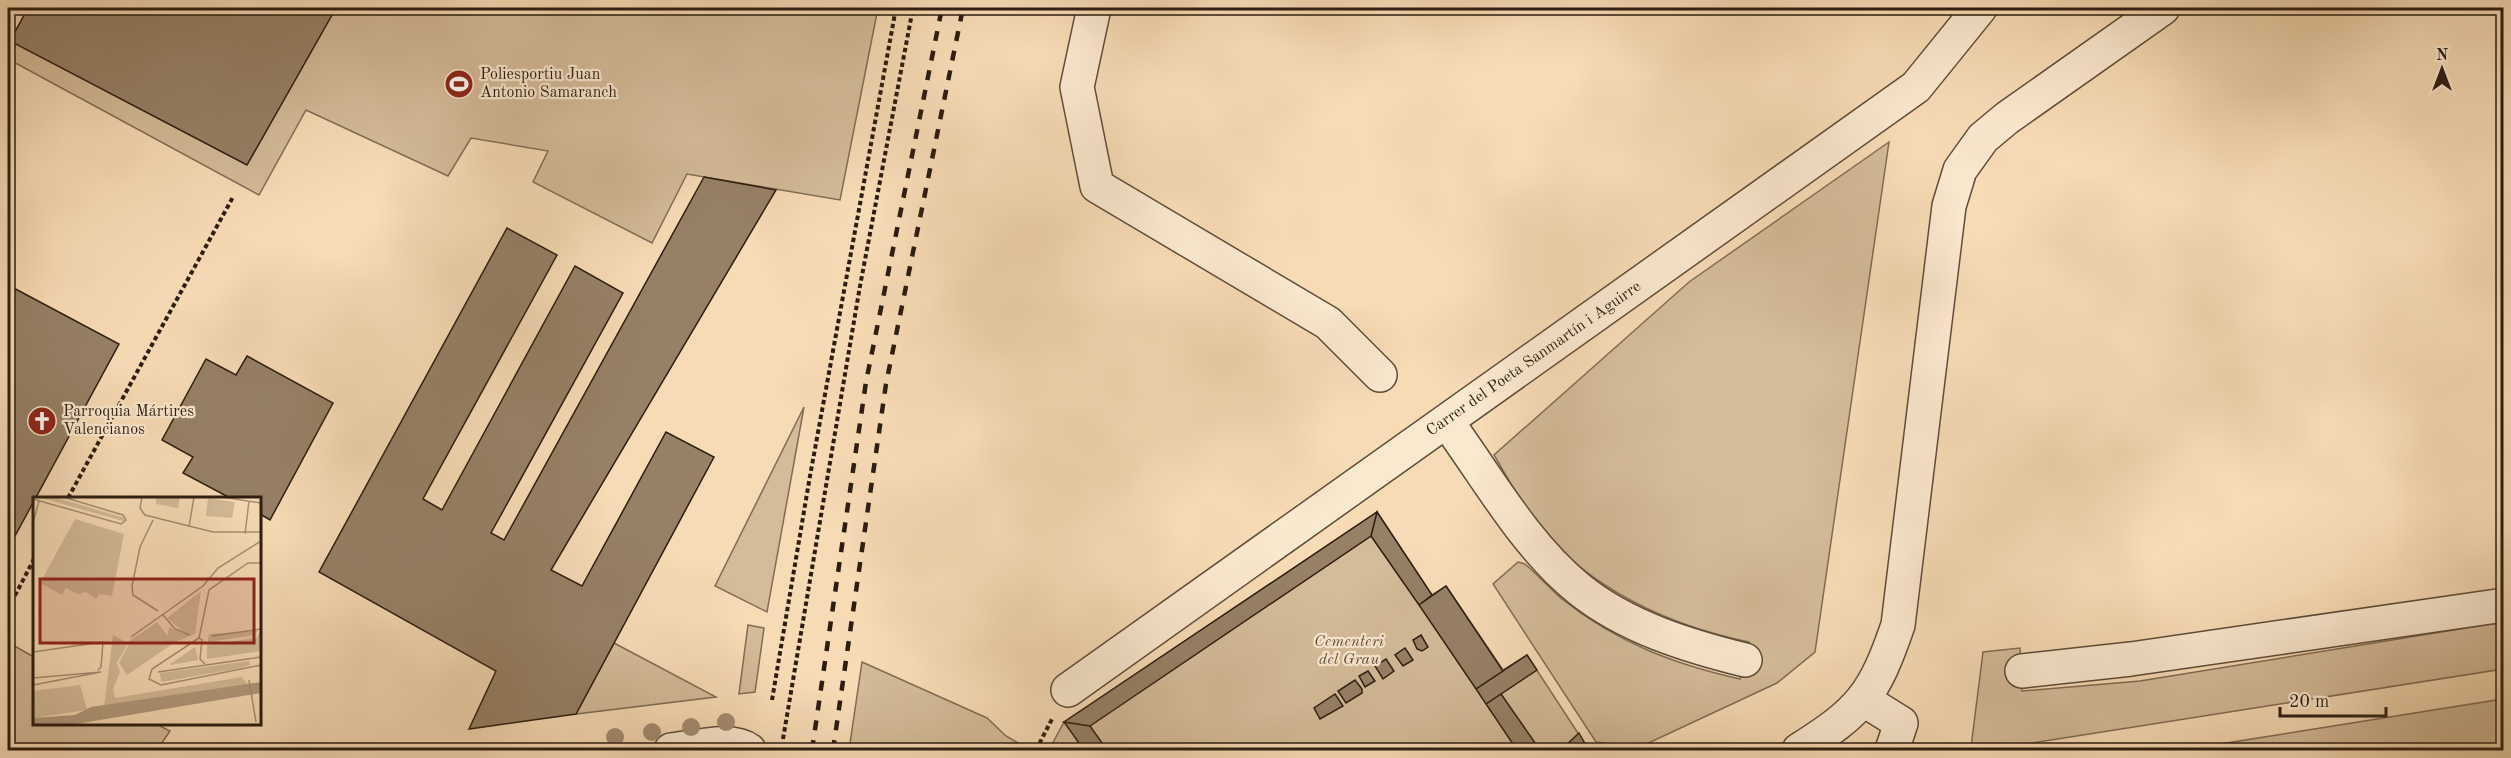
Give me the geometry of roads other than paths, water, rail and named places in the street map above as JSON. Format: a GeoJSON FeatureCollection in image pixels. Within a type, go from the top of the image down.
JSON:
{"type":"FeatureCollection","features":[{"type":"Feature","properties":{"kind":"street"},"geometry":{"type":"LineString","coordinates":[[1094,8],[1077,87],[1097,186],[1328,324],[1380,375]]}},
{"type":"Feature","properties":{"kind":"street","name":"Carrer del Poeta Sanmartín i Aguirre"},"geometry":{"type":"LineString","coordinates":[[1068,690],[1916,87],[1980,8]]}},
{"type":"Feature","properties":{"kind":"street"},"geometry":{"type":"LineString","coordinates":[[1799,750],[1837,726],[1864,700],[1883,668],[1898,625],[1949,206],[1960,170],[1983,138],[1999,125],[2163,8]]}},
{"type":"Feature","properties":{"kind":"street"},"geometry":{"type":"LineString","coordinates":[[1447,422],[1522,528],[1548,559],[1580,589],[1618,614],[1657,633],[1701,649],[1745,660]]}},
{"type":"Feature","properties":{"kind":"street"},"geometry":{"type":"LineString","coordinates":[[2022,671],[2131,659],[2504,605]]}},
{"type":"Feature","properties":{"kind":"street"},"geometry":{"type":"LineString","coordinates":[[1864,700],[1901,723],[1892,750]]}},
{"type":"Feature","properties":{"kind":"street"},"geometry":{"type":"LineString","coordinates":[[671,750],[719,744],[744,747],[749,750]]}},
{"type":"Feature","properties":{"kind":"railway"},"geometry":{"type":"LineString","coordinates":[[812,750],[866,382],[942,8]]}},
{"type":"Feature","properties":{"kind":"railway"},"geometry":{"type":"LineString","coordinates":[[833,750],[886,384],[963,8]]}},
{"type":"Feature","properties":{"kind":"place","name":"Poliesportiu Juan Antonio Samaranch"},"geometry":{"type":"Point","coordinates":[459,84]}},
{"type":"Feature","properties":{"kind":"place","name":"Parroquia Mártires Valencianos"},"geometry":{"type":"Point","coordinates":[42,421]}},
{"type":"Feature","properties":{"kind":"park label","name":"Cementeri del Grau"},"geometry":{"type":"Point","coordinates":[1349,651]}}]}
